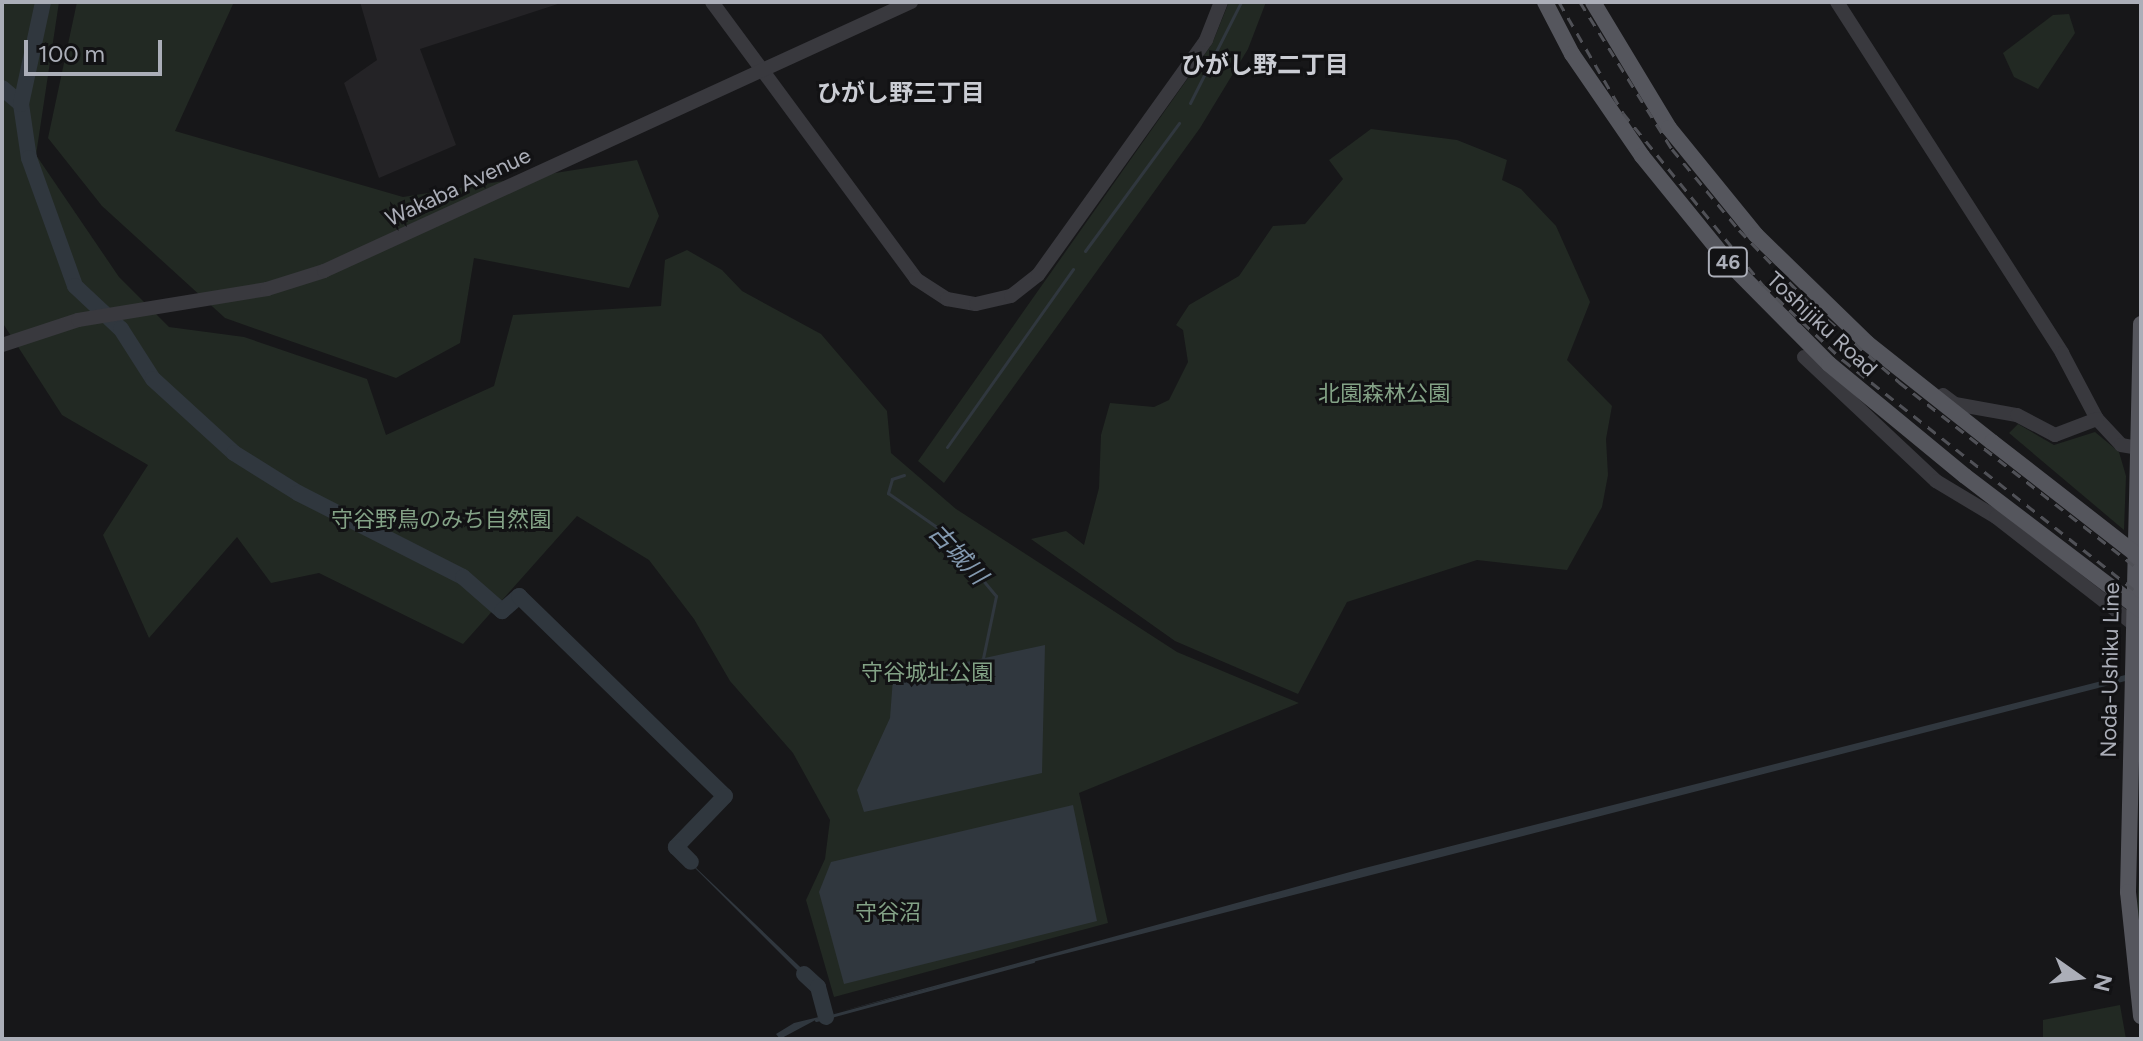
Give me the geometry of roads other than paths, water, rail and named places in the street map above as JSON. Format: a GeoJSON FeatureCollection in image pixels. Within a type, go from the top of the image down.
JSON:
{"type":"FeatureCollection","features":[{"type":"Feature","properties":{"kind":"main road","name":"Toshijiku Road"},"geometry":{"type":"LineString","coordinates":[[1545,2],[1572,54],[1642,156],[1729,263],[1829,364],[2138,621]]}},
{"type":"Feature","properties":{"kind":"main road","name":"Toshijiku Road"},"geometry":{"type":"LineString","coordinates":[[1593,2],[1669,128],[1725,199],[1803,284],[1894,364],[2141,558]]}},
{"type":"Feature","properties":{"kind":"main road","name":"Noda-Ushiku Line"},"geometry":{"type":"LineString","coordinates":[[2141,324],[2138,621],[2128,892],[2141,1016]]}},
{"type":"Feature","properties":{"kind":"street"},"geometry":{"type":"LineString","coordinates":[[712,2],[916,279],[947,299],[990,303],[1011,296],[1038,275],[1206,40],[1221,2]]}},
{"type":"Feature","properties":{"kind":"street","name":"Wakaba Avenue"},"geometry":{"type":"LineString","coordinates":[[2,345],[78,320],[267,289],[324,271],[911,2]]}},
{"type":"Feature","properties":{"kind":"street"},"geometry":{"type":"LineString","coordinates":[[1837,2],[2062,353],[2097,419],[2121,445],[2138,448]]}},
{"type":"Feature","properties":{"kind":"street"},"geometry":{"type":"LineString","coordinates":[[1804,357],[1936,481],[1996,517],[2138,621]]}},
{"type":"Feature","properties":{"kind":"street"},"geometry":{"type":"LineString","coordinates":[[1894,364],[1955,404],[1996,410],[2055,435],[2097,419]]}},
{"type":"Feature","properties":{"kind":"street"},"geometry":{"type":"LineString","coordinates":[[1988,438],[1983,421],[1996,410]]}},
{"type":"Feature","properties":{"kind":"waterway"},"geometry":{"type":"LineString","coordinates":[[21,104],[43,2]]}},
{"type":"Feature","properties":{"kind":"waterway","name":"古城川"},"geometry":{"type":"LineString","coordinates":[[1190,103],[1241,2]]}},
{"type":"Feature","properties":{"kind":"waterway"},"geometry":{"type":"LineString","coordinates":[[2,88],[21,104],[29,158],[75,286],[121,329],[153,379],[234,453],[298,493],[463,577],[502,611],[519,596],[725,796],[676,847],[691,862]]}},
{"type":"Feature","properties":{"kind":"waterway","name":"古城川"},"geometry":{"type":"LineString","coordinates":[[1085,251],[1179,123]]}},
{"type":"Feature","properties":{"kind":"waterway","name":"古城川"},"geometry":{"type":"LineString","coordinates":[[947,447],[1073,269]]}},
{"type":"Feature","properties":{"kind":"waterway","name":"古城川"},"geometry":{"type":"LineString","coordinates":[[904,475],[892,479],[888,493],[941,530],[996,596],[983,658]]}},
{"type":"Feature","properties":{"kind":"waterway"},"geometry":{"type":"LineString","coordinates":[[816,1020],[1033,961]]}},
{"type":"Feature","properties":{"kind":"waterway"},"geometry":{"type":"LineString","coordinates":[[804,974],[818,987],[826,1017]]}},
{"type":"Feature","properties":{"kind":"railway"},"geometry":{"type":"LineString","coordinates":[[1559,2],[1623,113],[1763,285],[1843,360],[2141,595]]}},
{"type":"Feature","properties":{"kind":"railway"},"geometry":{"type":"LineString","coordinates":[[1580,2],[1672,149],[1739,230],[1814,308],[1899,382],[2141,571]]}},
{"type":"Feature","properties":{"kind":"district","name":"ひがし野二丁目"},"geometry":{"type":"Point","coordinates":[1265,65]}},
{"type":"Feature","properties":{"kind":"district","name":"ひがし野三丁目"},"geometry":{"type":"Point","coordinates":[901,93]}},
{"type":"Feature","properties":{"kind":"park label","name":"北園森林公園"},"geometry":{"type":"Point","coordinates":[1384,394]}},
{"type":"Feature","properties":{"kind":"park label","name":"守谷野鳥のみち自然園"},"geometry":{"type":"Point","coordinates":[441,520]}},
{"type":"Feature","properties":{"kind":"park label","name":"守谷城址公園"},"geometry":{"type":"Point","coordinates":[927,673]}},
{"type":"Feature","properties":{"kind":"park label","name":"守谷沼"},"geometry":{"type":"Point","coordinates":[888,913]}}]}
